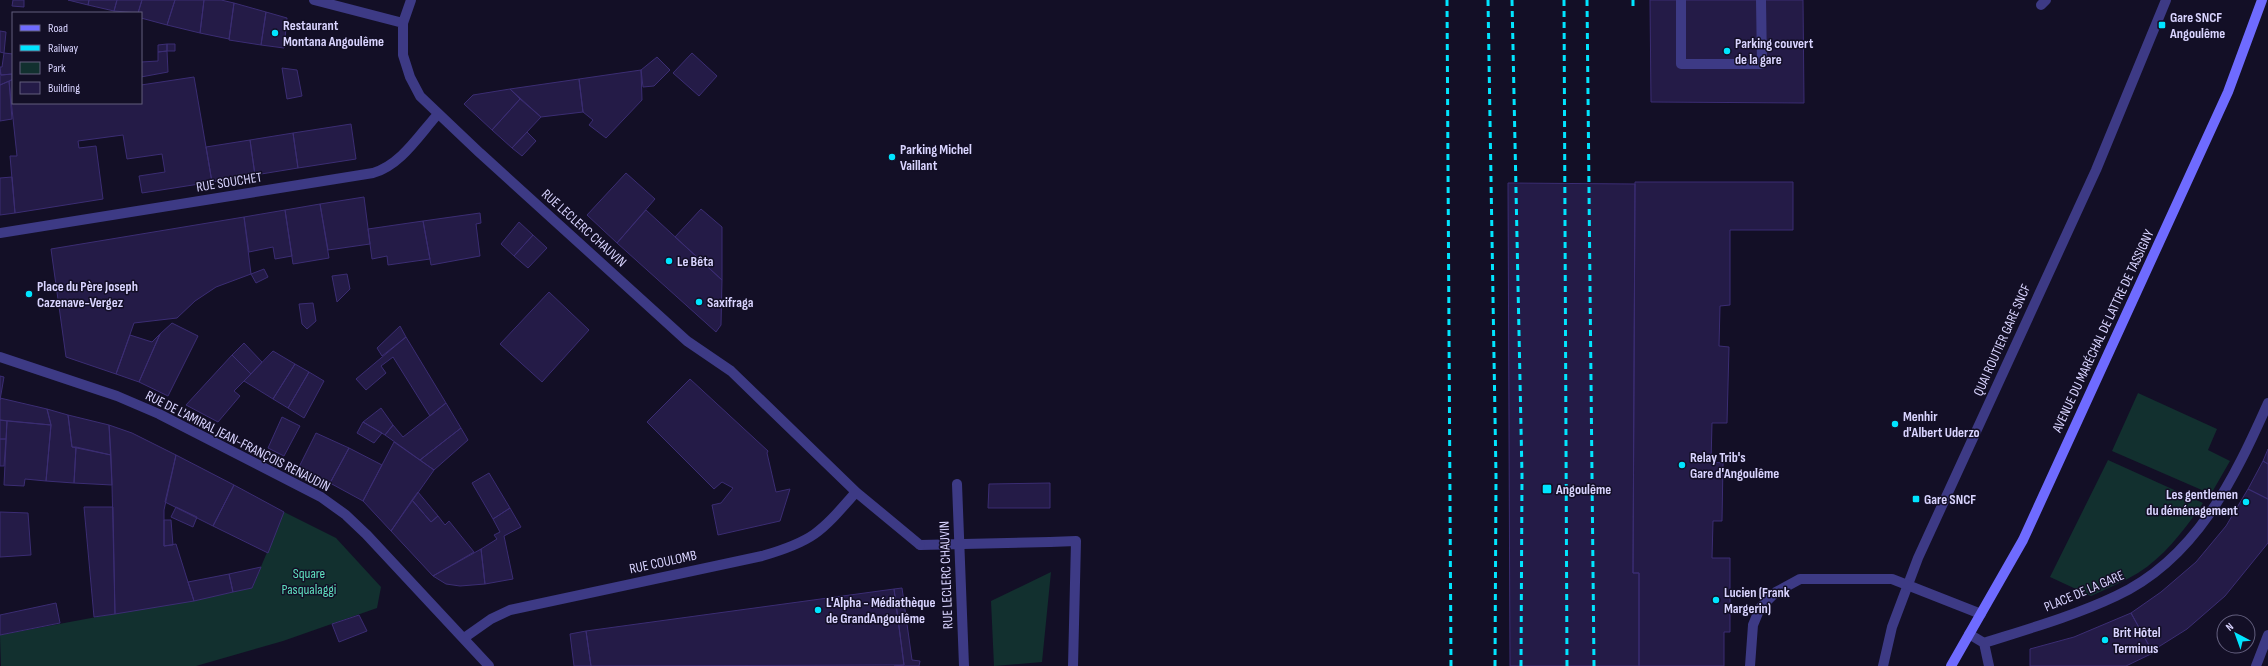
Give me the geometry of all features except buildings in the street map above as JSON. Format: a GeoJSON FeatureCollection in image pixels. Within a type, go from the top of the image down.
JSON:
{"type":"FeatureCollection","features":[{"type":"Feature","properties":{"kind":"main road","name":"AVENUE DU MARÉCHAL DE LATTRE DE TASSIGNY"},"geometry":{"type":"LineString","coordinates":[[1951,666],[2023,540],[2228,92],[2262,0]]}},
{"type":"Feature","properties":{"kind":"street"},"geometry":{"type":"LineString","coordinates":[[314,0],[404,23]]}},
{"type":"Feature","properties":{"kind":"street","name":"RUE LECLERC CHAUVIN"},"geometry":{"type":"LineString","coordinates":[[411,0],[404,23],[404,55],[410,77],[420,96],[438,114],[687,341],[731,371],[856,492],[920,545],[960,544]]}},
{"type":"Feature","properties":{"kind":"street"},"geometry":{"type":"LineString","coordinates":[[1681,0],[1681,64],[1762,64],[1761,0]]}},
{"type":"Feature","properties":{"kind":"street","name":"QUAI ROUTIER GARE SNCF"},"geometry":{"type":"LineString","coordinates":[[1883,666],[1892,627],[1907,585],[2058,250],[2096,170],[2166,0]]}},
{"type":"Feature","properties":{"kind":"street","name":"RUE SOUCHET"},"geometry":{"type":"LineString","coordinates":[[0,234],[386,170],[397,160],[438,114]]}},
{"type":"Feature","properties":{"kind":"street","name":"RUE DE L'AMIRAL JEAN-FRANÇOIS RENAUDIN"},"geometry":{"type":"LineString","coordinates":[[0,356],[117,396],[159,414],[321,497],[346,516],[366,534],[489,666]]}},
{"type":"Feature","properties":{"kind":"street","name":"PLACE DE LA GARE"},"geometry":{"type":"LineString","coordinates":[[1984,643],[2117,596],[2146,579],[2191,539],[2211,514],[2230,484],[2268,403]]}},
{"type":"Feature","properties":{"kind":"street","name":"RUE LECLERC CHAUVIN"},"geometry":{"type":"LineString","coordinates":[[957,484],[964,666]]}},
{"type":"Feature","properties":{"kind":"street","name":"RUE COULOMB"},"geometry":{"type":"LineString","coordinates":[[464,638],[491,618],[510,610],[762,556],[792,547],[812,537],[826,526],[856,492]]}},
{"type":"Feature","properties":{"kind":"street"},"geometry":{"type":"LineString","coordinates":[[960,544],[1076,541],[1073,666]]}},
{"type":"Feature","properties":{"kind":"street"},"geometry":{"type":"LineString","coordinates":[[1750,666],[1753,625],[1760,608],[1776,592],[1786,585],[1800,579],[1892,579],[1981,614]]}},
{"type":"Feature","properties":{"kind":"street"},"geometry":{"type":"LineString","coordinates":[[1969,634],[1984,643],[1989,666]]}},
{"type":"Feature","properties":{"kind":"street"},"geometry":{"type":"LineString","coordinates":[[2256,666],[2268,635]]}},
{"type":"Feature","properties":{"kind":"green space"},"geometry":{"type":"Polygon","coordinates":[[[2138,393],[2217,429],[2208,450],[2230,461],[2211,494],[2112,451],[2138,393]]]}},
{"type":"Feature","properties":{"kind":"green space"},"geometry":{"type":"Polygon","coordinates":[[[2108,460],[2203,503],[2182,532],[2157,559],[2138,573],[2091,596],[2050,577],[2108,460]]]}},
{"type":"Feature","properties":{"kind":"green space","name":"Square Pasqualaggi"},"geometry":{"type":"Polygon","coordinates":[[[284,512],[336,538],[381,587],[377,608],[283,641],[196,666],[1,666],[0,635],[252,588],[284,512]]]}},
{"type":"Feature","properties":{"kind":"green space"},"geometry":{"type":"Polygon","coordinates":[[[1051,572],[1042,662],[994,666],[991,601],[1051,572]]]}},
{"type":"Feature","properties":{"kind":"railway"},"geometry":{"type":"LineString","coordinates":[[1447,0],[1451,666]]}},
{"type":"Feature","properties":{"kind":"railway"},"geometry":{"type":"LineString","coordinates":[[1488,0],[1496,476],[1495,666]]}},
{"type":"Feature","properties":{"kind":"railway"},"geometry":{"type":"LineString","coordinates":[[1512,0],[1522,475],[1521,666]]}},
{"type":"Feature","properties":{"kind":"railway"},"geometry":{"type":"LineString","coordinates":[[1564,0],[1567,666]]}},
{"type":"Feature","properties":{"kind":"railway"},"geometry":{"type":"LineString","coordinates":[[1587,0],[1594,666]]}},
{"type":"Feature","properties":{"kind":"railway"},"geometry":{"type":"LineString","coordinates":[[1633,0],[1633,10]]}},
{"type":"Feature","properties":{"kind":"place","name":"Gare SNCF Angoulême"},"geometry":{"type":"Point","coordinates":[2162,25]}},
{"type":"Feature","properties":{"kind":"place","name":"Restaurant Montana Angoulême"},"geometry":{"type":"Point","coordinates":[275,33]}},
{"type":"Feature","properties":{"kind":"place","name":"Parking couvert de la gare"},"geometry":{"type":"Point","coordinates":[1727,51]}},
{"type":"Feature","properties":{"kind":"place","name":"Parking Michel Vaillant"},"geometry":{"type":"Point","coordinates":[892,157]}},
{"type":"Feature","properties":{"kind":"place","name":"Le Bêta"},"geometry":{"type":"Point","coordinates":[669,261]}},
{"type":"Feature","properties":{"kind":"place","name":"Place du Père Joseph Cazenave-Vergez"},"geometry":{"type":"Point","coordinates":[29,294]}},
{"type":"Feature","properties":{"kind":"place","name":"Saxifraga"},"geometry":{"type":"Point","coordinates":[699,302]}},
{"type":"Feature","properties":{"kind":"place","name":"Menhir d'Albert Uderzo"},"geometry":{"type":"Point","coordinates":[1895,424]}},
{"type":"Feature","properties":{"kind":"place","name":"Relay Trib's Gare d'Angoulême"},"geometry":{"type":"Point","coordinates":[1682,465]}},
{"type":"Feature","properties":{"kind":"place","name":"Angoulême"},"geometry":{"type":"Point","coordinates":[1547,489]}},
{"type":"Feature","properties":{"kind":"place","name":"Gare SNCF"},"geometry":{"type":"Point","coordinates":[1916,499]}},
{"type":"Feature","properties":{"kind":"place","name":"Les gentlemen du déménagement"},"geometry":{"type":"Point","coordinates":[2246,502]}},
{"type":"Feature","properties":{"kind":"place","name":"Lucien (Frank Margerin)"},"geometry":{"type":"Point","coordinates":[1716,600]}},
{"type":"Feature","properties":{"kind":"place","name":"L'Alpha - Médiathèque de GrandAngoulême"},"geometry":{"type":"Point","coordinates":[818,610]}},
{"type":"Feature","properties":{"kind":"place","name":"Brit Hôtel Terminus"},"geometry":{"type":"Point","coordinates":[2105,640]}}]}
